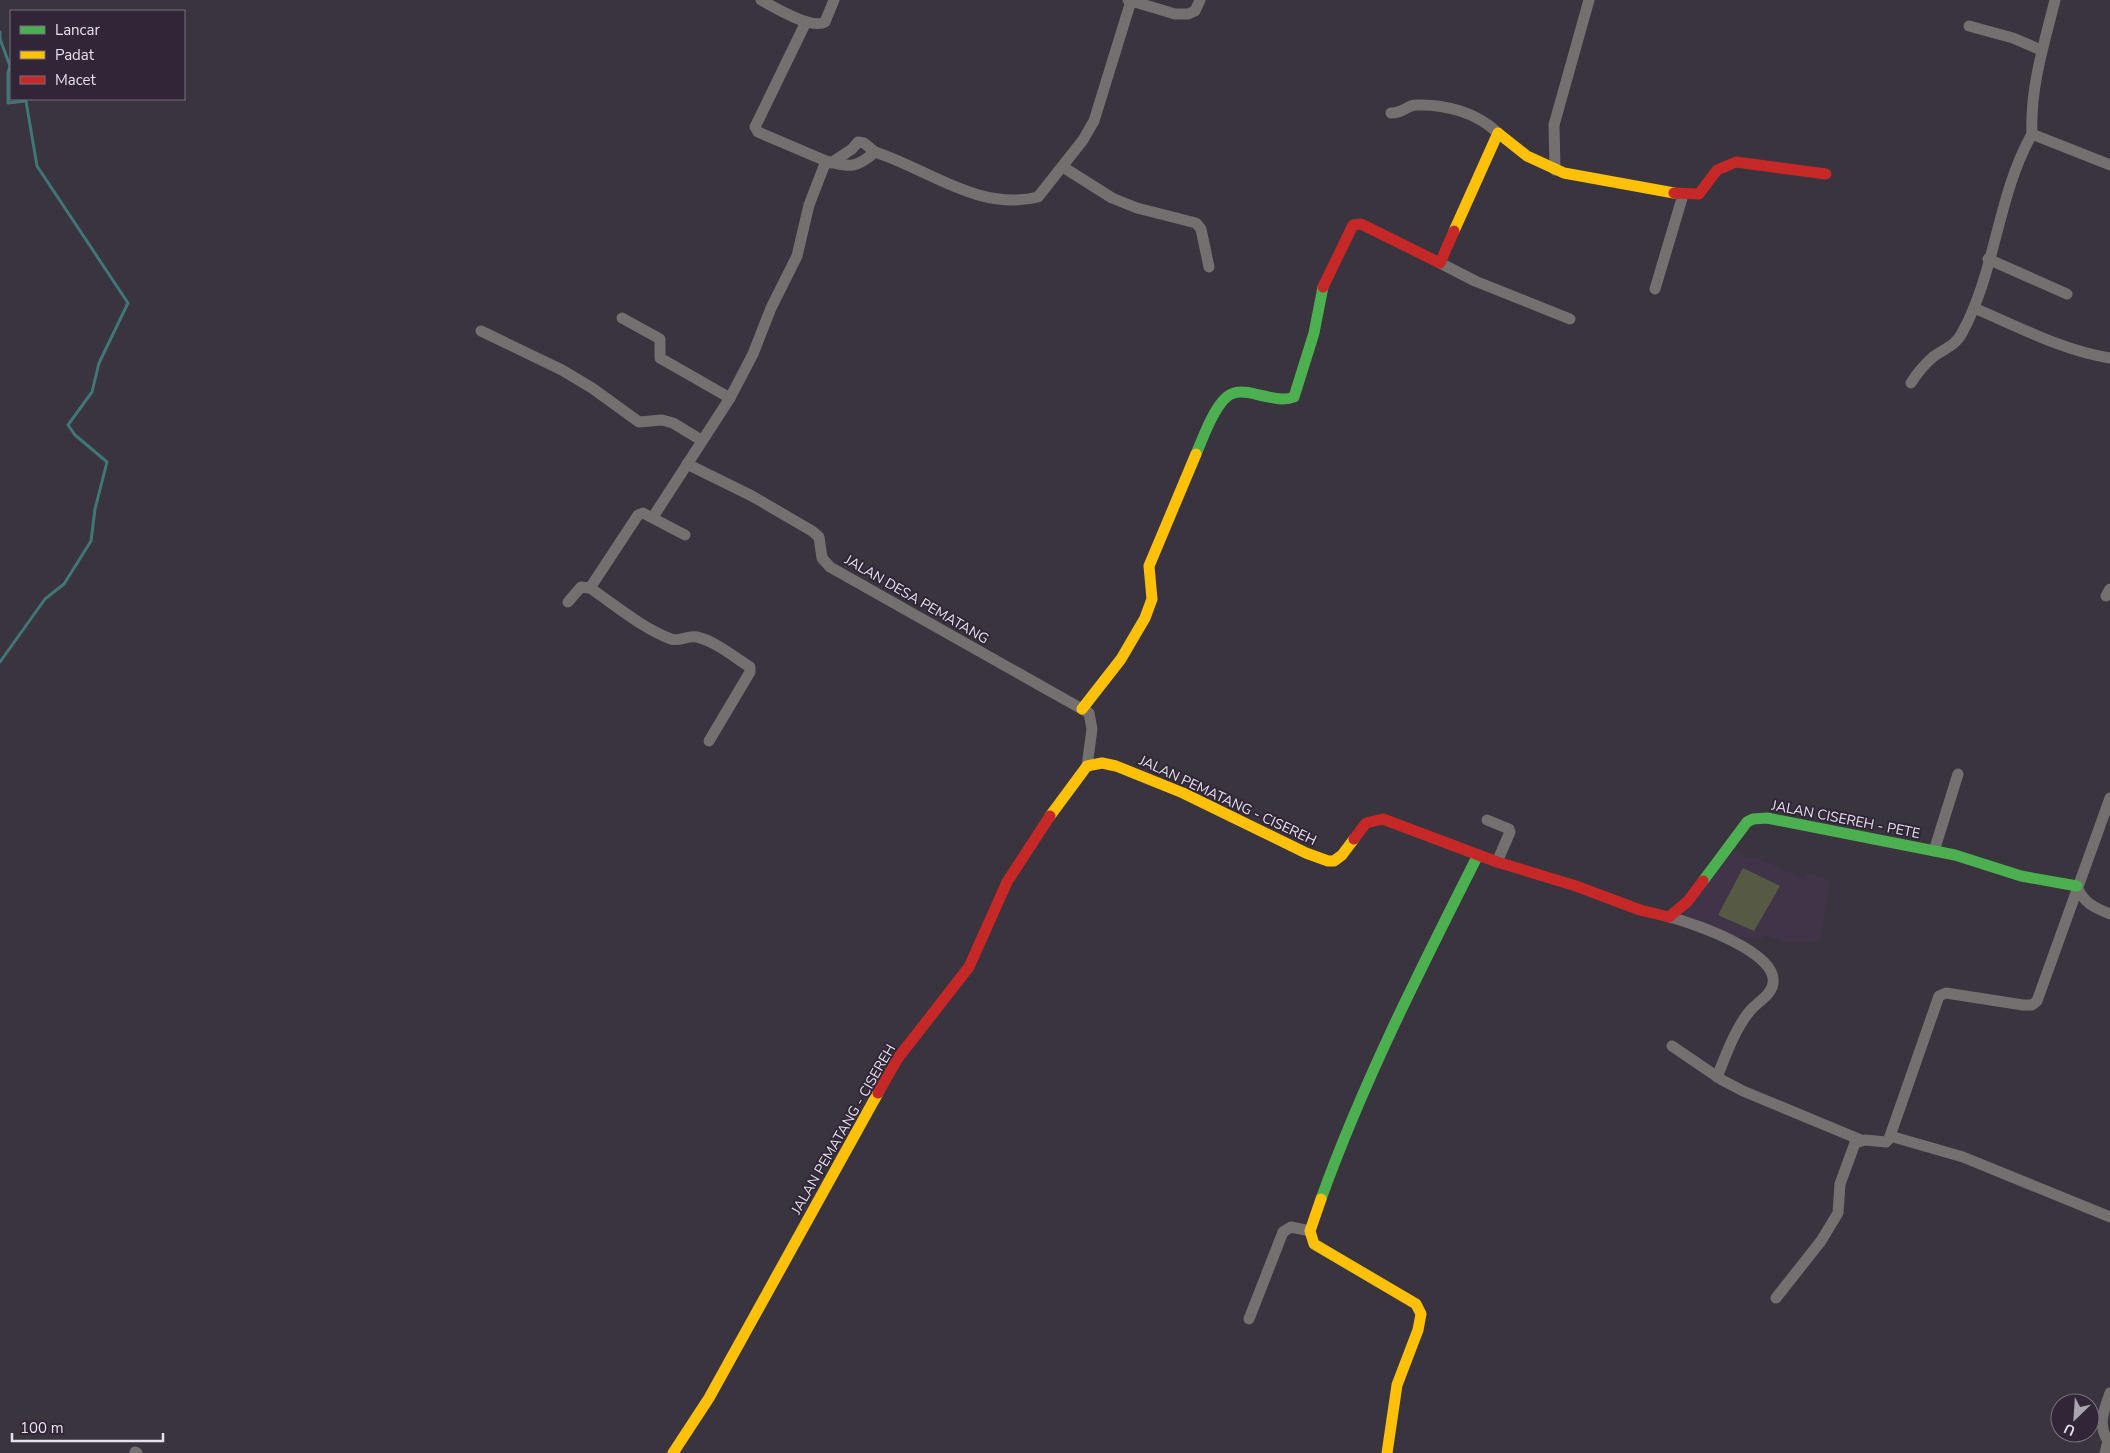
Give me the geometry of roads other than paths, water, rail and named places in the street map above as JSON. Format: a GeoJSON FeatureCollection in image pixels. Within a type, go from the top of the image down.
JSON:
{"type":"FeatureCollection","features":[{"type":"Feature","properties":{"kind":"street"},"geometry":{"type":"LineString","coordinates":[[761,0],[806,22],[823,24],[834,0]]}},
{"type":"Feature","properties":{"kind":"street"},"geometry":{"type":"LineString","coordinates":[[652,518],[730,398],[753,354],[771,308],[797,256],[809,205],[828,162],[852,149],[858,142],[864,143],[875,152],[978,196],[1026,200],[1038,197],[1083,140],[1094,121],[1130,1],[1182,15],[1195,11],[1200,0]]}},
{"type":"Feature","properties":{"kind":"street"},"geometry":{"type":"LineString","coordinates":[[1555,170],[1554,125],[1589,0]]}},
{"type":"Feature","properties":{"kind":"street"},"geometry":{"type":"LineString","coordinates":[[1911,383],[1926,363],[1956,342],[1974,308],[1984,280],[1997,226],[2020,158],[2032,134],[2031,111],[2041,50],[2055,0]]}},
{"type":"Feature","properties":{"kind":"street"},"geometry":{"type":"LineString","coordinates":[[806,22],[756,129],[780,143],[828,162],[850,167],[861,164],[875,152]]}},
{"type":"Feature","properties":{"kind":"street"},"geometry":{"type":"LineString","coordinates":[[1969,26],[2013,38],[2041,50]]}},
{"type":"Feature","properties":{"kind":"street"},"geometry":{"type":"LineString","coordinates":[[1391,112],[1402,112],[1414,105],[1465,112],[1475,115],[1527,156],[1555,170],[1683,195],[1699,194],[1714,172],[1726,164],[1736,162],[1826,174]]}},
{"type":"Feature","properties":{"kind":"street"},"geometry":{"type":"LineString","coordinates":[[1440,263],[1498,133]]}},
{"type":"Feature","properties":{"kind":"street"},"geometry":{"type":"LineString","coordinates":[[2032,134],[2110,165]]}},
{"type":"Feature","properties":{"kind":"street"},"geometry":{"type":"LineString","coordinates":[[1062,167],[1097,190],[1137,208],[1196,223],[1201,229],[1209,267]]}},
{"type":"Feature","properties":{"kind":"street"},"geometry":{"type":"LineString","coordinates":[[1655,289],[1683,195]]}},
{"type":"Feature","properties":{"kind":"street"},"geometry":{"type":"LineString","coordinates":[[1087,766],[1092,721],[1089,713],[1082,709],[1107,679],[1131,644],[1151,603],[1153,595],[1148,573],[1150,566],[1208,426],[1225,396],[1235,392],[1286,400],[1294,397],[1314,333],[1320,293],[1353,225],[1361,224],[1475,280],[1570,319]]}},
{"type":"Feature","properties":{"kind":"street"},"geometry":{"type":"LineString","coordinates":[[1988,259],[2068,294]]}},
{"type":"Feature","properties":{"kind":"street"},"geometry":{"type":"LineString","coordinates":[[1974,308],[2051,340],[2095,356],[2110,358]]}},
{"type":"Feature","properties":{"kind":"street"},"geometry":{"type":"LineString","coordinates":[[622,318],[660,339],[658,352],[660,358],[730,398]]}},
{"type":"Feature","properties":{"kind":"street"},"geometry":{"type":"LineString","coordinates":[[481,330],[569,374],[592,388],[638,422],[662,420],[673,423],[701,440]]}},
{"type":"Feature","properties":{"kind":"street","name":"JALAN DESA PEMATANG"},"geometry":{"type":"LineString","coordinates":[[687,464],[752,496],[812,531],[819,538],[822,558],[830,567],[1082,709]]}},
{"type":"Feature","properties":{"kind":"street"},"geometry":{"type":"LineString","coordinates":[[590,588],[635,517],[643,513],[685,535]]}},
{"type":"Feature","properties":{"kind":"street"},"geometry":{"type":"LineString","coordinates":[[568,602],[581,587],[590,588],[672,640],[681,640],[693,636],[703,639],[750,667],[750,672],[709,741]]}},
{"type":"Feature","properties":{"kind":"street","name":"JALAN PEMATANG - CISEREH"},"geometry":{"type":"LineString","coordinates":[[673,1453],[709,1398],[898,1058],[969,967],[1010,876],[1036,835],[1087,766],[1102,763],[1116,766],[1183,793],[1306,853],[1328,861],[1334,861],[1342,855],[1366,824],[1383,819],[1478,855]]}},
{"type":"Feature","properties":{"kind":"street"},"geometry":{"type":"LineString","coordinates":[[1934,851],[1958,774]]}},
{"type":"Feature","properties":{"kind":"street"},"geometry":{"type":"LineString","coordinates":[[1672,1046],[1716,1077],[1743,1091],[1861,1140],[1886,1142],[1890,1136],[1939,996],[1946,993],[2023,1005],[2032,1005],[2037,1002],[2110,798]]}},
{"type":"Feature","properties":{"kind":"street","name":"JALAN CISEREH - PETE"},"geometry":{"type":"LineString","coordinates":[[1669,917],[1681,909],[1747,822],[1753,819],[1767,818],[1805,824],[1962,857],[2021,876],[2077,886]]}},
{"type":"Feature","properties":{"kind":"street"},"geometry":{"type":"LineString","coordinates":[[1487,820],[1508,829],[1510,832],[1497,862]]}},
{"type":"Feature","properties":{"kind":"street"},"geometry":{"type":"LineString","coordinates":[[1388,1453],[1397,1385],[1418,1330],[1421,1314],[1416,1304],[1314,1244],[1311,1240],[1310,1231],[1340,1147],[1400,1008],[1478,855],[1576,886],[1640,910],[1684,921],[1752,952],[1768,965],[1772,973],[1773,983],[1770,990],[1754,1005],[1744,1018],[1716,1077]]}},
{"type":"Feature","properties":{"kind":"street"},"geometry":{"type":"LineString","coordinates":[[2077,886],[2080,895],[2088,904],[2110,914]]}},
{"type":"Feature","properties":{"kind":"street"},"geometry":{"type":"LineString","coordinates":[[1890,1136],[1963,1158],[2110,1216]]}},
{"type":"Feature","properties":{"kind":"street"},"geometry":{"type":"LineString","coordinates":[[1776,1298],[1825,1235],[1838,1214],[1843,1172],[1853,1146],[1861,1140]]}},
{"type":"Feature","properties":{"kind":"street"},"geometry":{"type":"LineString","coordinates":[[1249,1320],[1283,1232],[1291,1227],[1310,1231]]}},
{"type":"Feature","properties":{"kind":"street"},"geometry":{"type":"LineString","coordinates":[[2105,1453],[2108,1441],[2101,1425],[2110,1393]]}},
{"type":"Feature","properties":{"kind":"waterway"},"geometry":{"type":"LineString","coordinates":[[0,32],[0,39]]}},
{"type":"Feature","properties":{"kind":"waterway"},"geometry":{"type":"LineString","coordinates":[[0,39],[10,66],[8,73],[8,103],[26,101],[37,166],[128,303],[99,363],[92,392],[68,425],[75,435],[107,462],[95,509],[91,541],[64,584],[45,599],[0,662]]}}]}
